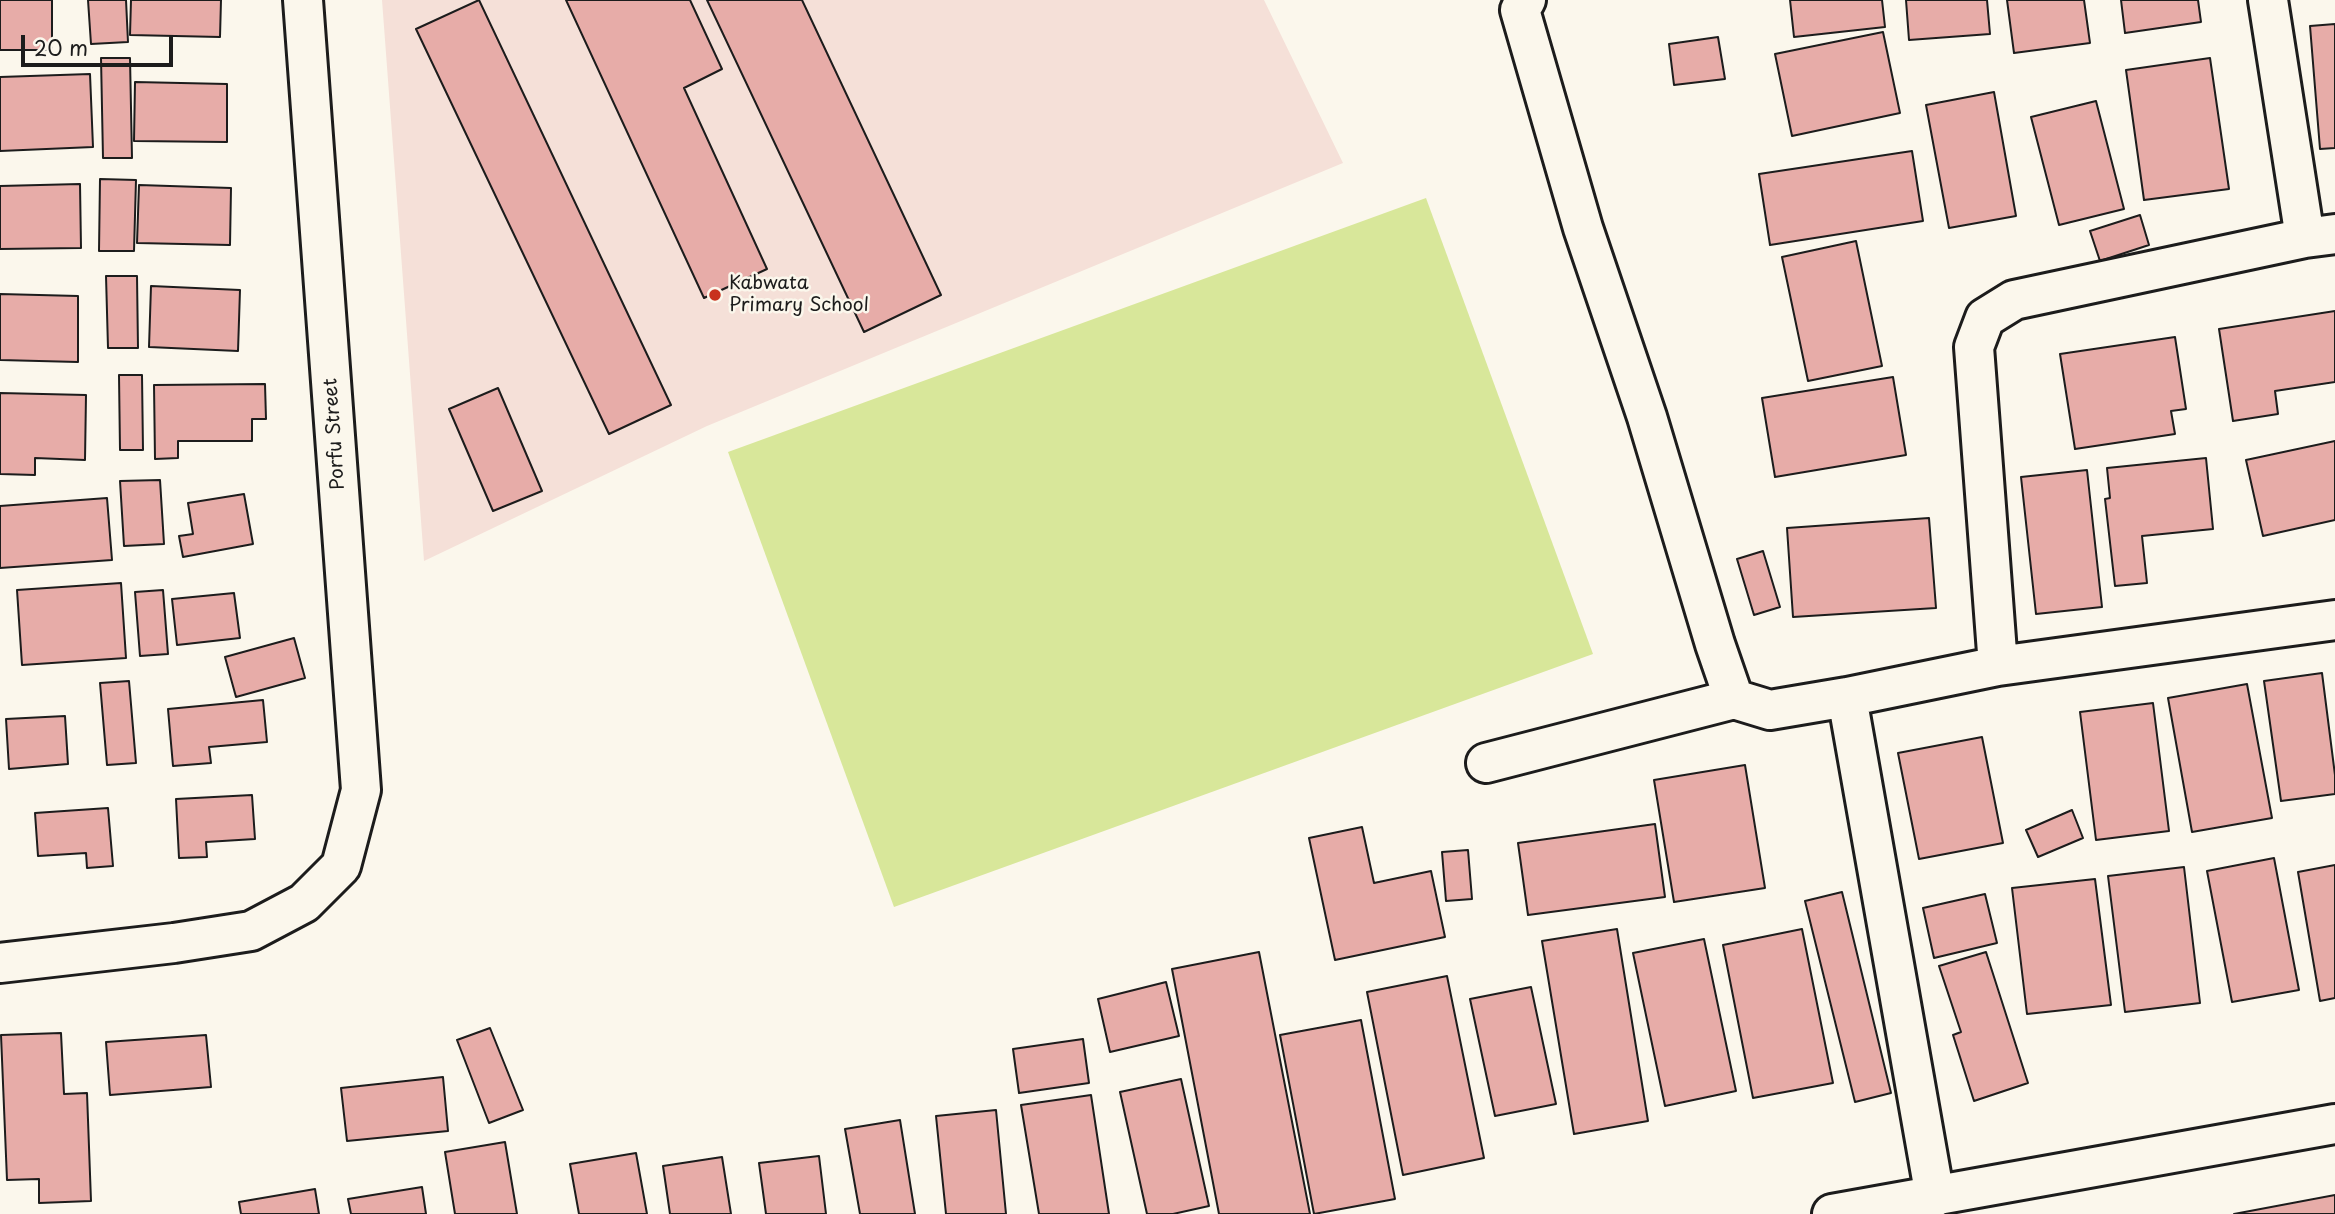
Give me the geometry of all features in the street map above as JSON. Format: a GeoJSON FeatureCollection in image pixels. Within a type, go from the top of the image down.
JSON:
{"type":"FeatureCollection","features":[{"type":"Feature","properties":{"kind":"street","name":"Porfu Street"},"geometry":{"type":"LineString","coordinates":[[0,963],[174,943],[251,931],[304,903],[341,866],[361,790],[303,0]]}},
{"type":"Feature","properties":{"kind":"street"},"geometry":{"type":"LineString","coordinates":[[1998,666],[1974,347],[1985,318],[2014,300],[2320,236],[2268,0]]}},
{"type":"Feature","properties":{"kind":"street"},"geometry":{"type":"LineString","coordinates":[[1521,3],[1584,228],[1647,417],[1734,699]]}},
{"type":"Feature","properties":{"kind":"street"},"geometry":{"type":"LineString","coordinates":[[1486,763],[1734,699],[1770,710],[1998,666],[2335,621]]}},
{"type":"Feature","properties":{"kind":"street"},"geometry":{"type":"LineString","coordinates":[[1847,697],[1935,1197]]}},
{"type":"Feature","properties":{"kind":"street"},"geometry":{"type":"LineString","coordinates":[[1832,1214],[2335,1124]]}},
{"type":"Feature","properties":{"kind":"shaded area","name":"Kabwata Primary School"},"geometry":{"type":"Polygon","coordinates":[[[382,0],[1264,0],[1343,163],[707,426],[424,561],[382,0]]]}},
{"type":"Feature","properties":{"kind":"green space"},"geometry":{"type":"Polygon","coordinates":[[[1426,198],[1593,654],[894,907],[728,452],[1426,198]]]}},
{"type":"Feature","properties":{"kind":"building"},"geometry":{"type":"Polygon","coordinates":[[[0,0],[52,0],[52,50],[0,50],[0,0]]]}},
{"type":"Feature","properties":{"kind":"building"},"geometry":{"type":"Polygon","coordinates":[[[88,0],[126,0],[128,42],[91,44],[88,0]]]}},
{"type":"Feature","properties":{"kind":"building"},"geometry":{"type":"Polygon","coordinates":[[[131,0],[221,0],[220,37],[130,35],[131,0]]]}},
{"type":"Feature","properties":{"kind":"building"},"geometry":{"type":"Polygon","coordinates":[[[479,0],[671,405],[609,434],[416,29],[479,0]]]}},
{"type":"Feature","properties":{"kind":"building"},"geometry":{"type":"Polygon","coordinates":[[[566,0],[690,0],[722,69],[684,88],[767,269],[704,298],[566,0]]]}},
{"type":"Feature","properties":{"kind":"building"},"geometry":{"type":"Polygon","coordinates":[[[707,0],[802,0],[941,295],[864,332],[707,0]]]}},
{"type":"Feature","properties":{"kind":"building"},"geometry":{"type":"Polygon","coordinates":[[[1790,0],[1882,0],[1885,27],[1794,37],[1790,0]]]}},
{"type":"Feature","properties":{"kind":"building"},"geometry":{"type":"Polygon","coordinates":[[[1906,0],[1987,0],[1990,34],[1909,40],[1906,0]]]}},
{"type":"Feature","properties":{"kind":"building"},"geometry":{"type":"Polygon","coordinates":[[[2007,0],[2084,0],[2090,43],[2014,53],[2007,0]]]}},
{"type":"Feature","properties":{"kind":"building"},"geometry":{"type":"Polygon","coordinates":[[[2121,0],[2198,0],[2201,22],[2125,33],[2121,0]]]}},
{"type":"Feature","properties":{"kind":"building"},"geometry":{"type":"Polygon","coordinates":[[[2335,24],[2335,148],[2320,149],[2310,26],[2335,24]]]}},
{"type":"Feature","properties":{"kind":"building"},"geometry":{"type":"Polygon","coordinates":[[[1883,32],[1900,113],[1792,136],[1775,54],[1883,32]]]}},
{"type":"Feature","properties":{"kind":"building"},"geometry":{"type":"Polygon","coordinates":[[[1718,37],[1725,79],[1674,85],[1669,44],[1718,37]]]}},
{"type":"Feature","properties":{"kind":"building"},"geometry":{"type":"Polygon","coordinates":[[[101,58],[130,58],[132,158],[103,158],[101,58]]]}},
{"type":"Feature","properties":{"kind":"building"},"geometry":{"type":"Polygon","coordinates":[[[2210,58],[2229,189],[2144,200],[2126,70],[2210,58]]]}},
{"type":"Feature","properties":{"kind":"building"},"geometry":{"type":"Polygon","coordinates":[[[90,74],[93,147],[0,151],[0,77],[90,74]]]}},
{"type":"Feature","properties":{"kind":"building"},"geometry":{"type":"Polygon","coordinates":[[[135,82],[227,84],[227,142],[134,141],[135,82]]]}},
{"type":"Feature","properties":{"kind":"building"},"geometry":{"type":"Polygon","coordinates":[[[1994,92],[2016,216],[1949,228],[1926,105],[1994,92]]]}},
{"type":"Feature","properties":{"kind":"building"},"geometry":{"type":"Polygon","coordinates":[[[2096,101],[2124,209],[2059,225],[2031,117],[2096,101]]]}},
{"type":"Feature","properties":{"kind":"building"},"geometry":{"type":"Polygon","coordinates":[[[1912,151],[1923,221],[1770,245],[1759,174],[1912,151]]]}},
{"type":"Feature","properties":{"kind":"building"},"geometry":{"type":"Polygon","coordinates":[[[100,179],[136,180],[134,251],[99,251],[100,179]]]}},
{"type":"Feature","properties":{"kind":"building"},"geometry":{"type":"Polygon","coordinates":[[[80,184],[81,248],[0,249],[0,186],[80,184]]]}},
{"type":"Feature","properties":{"kind":"building"},"geometry":{"type":"Polygon","coordinates":[[[139,185],[231,188],[230,245],[137,243],[139,185]]]}},
{"type":"Feature","properties":{"kind":"building"},"geometry":{"type":"Polygon","coordinates":[[[2140,215],[2149,245],[2100,261],[2090,231],[2140,215]]]}},
{"type":"Feature","properties":{"kind":"building"},"geometry":{"type":"Polygon","coordinates":[[[1856,241],[1882,366],[1808,381],[1782,257],[1856,241]]]}},
{"type":"Feature","properties":{"kind":"building"},"geometry":{"type":"Polygon","coordinates":[[[106,276],[137,276],[138,348],[108,348],[106,276]]]}},
{"type":"Feature","properties":{"kind":"building"},"geometry":{"type":"Polygon","coordinates":[[[151,286],[240,290],[238,351],[149,347],[151,286]]]}},
{"type":"Feature","properties":{"kind":"building"},"geometry":{"type":"Polygon","coordinates":[[[0,294],[78,296],[78,362],[0,360],[0,294]]]}},
{"type":"Feature","properties":{"kind":"building"},"geometry":{"type":"Polygon","coordinates":[[[2335,311],[2335,382],[2275,391],[2278,414],[2233,421],[2219,329],[2335,311]]]}},
{"type":"Feature","properties":{"kind":"building"},"geometry":{"type":"Polygon","coordinates":[[[2175,337],[2186,409],[2171,411],[2175,434],[2075,449],[2060,354],[2175,337]]]}},
{"type":"Feature","properties":{"kind":"building"},"geometry":{"type":"Polygon","coordinates":[[[119,375],[142,375],[143,450],[120,450],[119,375]]]}},
{"type":"Feature","properties":{"kind":"building"},"geometry":{"type":"Polygon","coordinates":[[[1893,377],[1906,455],[1775,477],[1762,398],[1893,377]]]}},
{"type":"Feature","properties":{"kind":"building"},"geometry":{"type":"Polygon","coordinates":[[[265,384],[266,419],[252,419],[252,441],[178,441],[178,458],[155,459],[154,385],[265,384]]]}},
{"type":"Feature","properties":{"kind":"building"},"geometry":{"type":"Polygon","coordinates":[[[498,388],[542,491],[493,511],[449,409],[498,388]]]}},
{"type":"Feature","properties":{"kind":"building"},"geometry":{"type":"Polygon","coordinates":[[[0,393],[86,395],[85,460],[35,458],[35,475],[0,474],[0,393]]]}},
{"type":"Feature","properties":{"kind":"building"},"geometry":{"type":"Polygon","coordinates":[[[2335,441],[2335,520],[2263,536],[2246,460],[2335,441]]]}},
{"type":"Feature","properties":{"kind":"building"},"geometry":{"type":"Polygon","coordinates":[[[2206,458],[2213,529],[2142,536],[2147,583],[2115,586],[2105,499],[2110,498],[2107,468],[2206,458]]]}},
{"type":"Feature","properties":{"kind":"building"},"geometry":{"type":"Polygon","coordinates":[[[2087,470],[2102,607],[2036,614],[2021,477],[2087,470]]]}},
{"type":"Feature","properties":{"kind":"building"},"geometry":{"type":"Polygon","coordinates":[[[160,480],[164,544],[124,546],[120,481],[160,480]]]}},
{"type":"Feature","properties":{"kind":"building"},"geometry":{"type":"Polygon","coordinates":[[[244,494],[253,544],[183,557],[179,536],[193,534],[188,503],[244,494]]]}},
{"type":"Feature","properties":{"kind":"building"},"geometry":{"type":"Polygon","coordinates":[[[107,498],[112,560],[0,568],[0,506],[107,498]]]}},
{"type":"Feature","properties":{"kind":"building"},"geometry":{"type":"Polygon","coordinates":[[[1929,518],[1936,608],[1793,617],[1787,528],[1929,518]]]}},
{"type":"Feature","properties":{"kind":"building"},"geometry":{"type":"Polygon","coordinates":[[[1763,551],[1780,607],[1754,615],[1737,559],[1763,551]]]}},
{"type":"Feature","properties":{"kind":"building"},"geometry":{"type":"Polygon","coordinates":[[[121,583],[126,658],[22,665],[17,590],[121,583]]]}},
{"type":"Feature","properties":{"kind":"building"},"geometry":{"type":"Polygon","coordinates":[[[163,590],[168,654],[140,656],[135,592],[163,590]]]}},
{"type":"Feature","properties":{"kind":"building"},"geometry":{"type":"Polygon","coordinates":[[[234,593],[240,638],[177,645],[172,599],[234,593]]]}},
{"type":"Feature","properties":{"kind":"building"},"geometry":{"type":"Polygon","coordinates":[[[294,638],[305,678],[236,697],[225,657],[294,638]]]}},
{"type":"Feature","properties":{"kind":"building"},"geometry":{"type":"Polygon","coordinates":[[[2322,673],[2335,794],[2281,801],[2264,681],[2322,673]]]}},
{"type":"Feature","properties":{"kind":"building"},"geometry":{"type":"Polygon","coordinates":[[[129,681],[136,763],[107,765],[100,683],[129,681]]]}},
{"type":"Feature","properties":{"kind":"building"},"geometry":{"type":"Polygon","coordinates":[[[2247,684],[2272,818],[2192,832],[2168,698],[2247,684]]]}},
{"type":"Feature","properties":{"kind":"building"},"geometry":{"type":"Polygon","coordinates":[[[263,700],[267,742],[209,747],[211,763],[173,766],[168,709],[263,700]]]}},
{"type":"Feature","properties":{"kind":"building"},"geometry":{"type":"Polygon","coordinates":[[[2153,703],[2169,831],[2096,840],[2080,712],[2153,703]]]}},
{"type":"Feature","properties":{"kind":"building"},"geometry":{"type":"Polygon","coordinates":[[[65,716],[68,764],[9,769],[6,719],[65,716]]]}},
{"type":"Feature","properties":{"kind":"building"},"geometry":{"type":"Polygon","coordinates":[[[1982,737],[2003,843],[1919,859],[1898,753],[1982,737]]]}},
{"type":"Feature","properties":{"kind":"building"},"geometry":{"type":"Polygon","coordinates":[[[1745,765],[1765,888],[1674,902],[1654,780],[1745,765]]]}},
{"type":"Feature","properties":{"kind":"building"},"geometry":{"type":"Polygon","coordinates":[[[252,795],[255,839],[206,842],[207,857],[179,858],[176,799],[252,795]]]}},
{"type":"Feature","properties":{"kind":"building"},"geometry":{"type":"Polygon","coordinates":[[[108,808],[113,866],[87,868],[86,853],[38,856],[35,813],[108,808]]]}},
{"type":"Feature","properties":{"kind":"building"},"geometry":{"type":"Polygon","coordinates":[[[2072,810],[2083,838],[2038,857],[2026,830],[2072,810]]]}},
{"type":"Feature","properties":{"kind":"building"},"geometry":{"type":"Polygon","coordinates":[[[1655,824],[1665,897],[1528,915],[1518,843],[1655,824]]]}},
{"type":"Feature","properties":{"kind":"building"},"geometry":{"type":"Polygon","coordinates":[[[1362,827],[1374,883],[1431,871],[1445,937],[1335,960],[1309,838],[1362,827]]]}},
{"type":"Feature","properties":{"kind":"building"},"geometry":{"type":"Polygon","coordinates":[[[1468,850],[1472,899],[1446,901],[1442,852],[1468,850]]]}},
{"type":"Feature","properties":{"kind":"building"},"geometry":{"type":"Polygon","coordinates":[[[2274,858],[2299,990],[2232,1002],[2207,871],[2274,858]]]}},
{"type":"Feature","properties":{"kind":"building"},"geometry":{"type":"Polygon","coordinates":[[[2335,865],[2335,998],[2320,1001],[2298,872],[2335,865]]]}},
{"type":"Feature","properties":{"kind":"building"},"geometry":{"type":"Polygon","coordinates":[[[2184,867],[2200,1003],[2125,1012],[2108,876],[2184,867]]]}},
{"type":"Feature","properties":{"kind":"building"},"geometry":{"type":"Polygon","coordinates":[[[2095,879],[2111,1005],[2027,1014],[2012,888],[2095,879]]]}},
{"type":"Feature","properties":{"kind":"building"},"geometry":{"type":"Polygon","coordinates":[[[1842,892],[1891,1093],[1855,1102],[1805,901],[1842,892]]]}},
{"type":"Feature","properties":{"kind":"building"},"geometry":{"type":"Polygon","coordinates":[[[1985,894],[1997,943],[1934,958],[1923,908],[1985,894]]]}},
{"type":"Feature","properties":{"kind":"building"},"geometry":{"type":"Polygon","coordinates":[[[1617,929],[1648,1121],[1574,1134],[1542,941],[1617,929]]]}},
{"type":"Feature","properties":{"kind":"building"},"geometry":{"type":"Polygon","coordinates":[[[1802,929],[1833,1083],[1753,1098],[1723,945],[1802,929]]]}},
{"type":"Feature","properties":{"kind":"building"},"geometry":{"type":"Polygon","coordinates":[[[1704,939],[1736,1091],[1665,1106],[1633,953],[1704,939]]]}},
{"type":"Feature","properties":{"kind":"building"},"geometry":{"type":"Polygon","coordinates":[[[1259,952],[1310,1214],[1219,1214],[1172,969],[1259,952]]]}},
{"type":"Feature","properties":{"kind":"building"},"geometry":{"type":"Polygon","coordinates":[[[1986,952],[2028,1083],[1974,1101],[1953,1035],[1961,1032],[1939,966],[1986,952]]]}},
{"type":"Feature","properties":{"kind":"building"},"geometry":{"type":"Polygon","coordinates":[[[1447,976],[1484,1158],[1403,1175],[1367,992],[1447,976]]]}},
{"type":"Feature","properties":{"kind":"building"},"geometry":{"type":"Polygon","coordinates":[[[1166,982],[1179,1036],[1110,1052],[1098,999],[1166,982]]]}},
{"type":"Feature","properties":{"kind":"building"},"geometry":{"type":"Polygon","coordinates":[[[1531,987],[1556,1104],[1495,1116],[1470,999],[1531,987]]]}},
{"type":"Feature","properties":{"kind":"building"},"geometry":{"type":"Polygon","coordinates":[[[1361,1020],[1395,1199],[1314,1214],[1280,1035],[1361,1020]]]}},
{"type":"Feature","properties":{"kind":"building"},"geometry":{"type":"Polygon","coordinates":[[[490,1028],[523,1110],[489,1123],[457,1040],[490,1028]]]}},
{"type":"Feature","properties":{"kind":"building"},"geometry":{"type":"Polygon","coordinates":[[[61,1033],[64,1094],[87,1093],[91,1201],[39,1203],[39,1179],[7,1180],[1,1035],[61,1033]]]}},
{"type":"Feature","properties":{"kind":"building"},"geometry":{"type":"Polygon","coordinates":[[[206,1035],[211,1087],[110,1095],[106,1042],[206,1035]]]}},
{"type":"Feature","properties":{"kind":"building"},"geometry":{"type":"Polygon","coordinates":[[[1083,1039],[1089,1083],[1019,1093],[1013,1049],[1083,1039]]]}},
{"type":"Feature","properties":{"kind":"building"},"geometry":{"type":"Polygon","coordinates":[[[443,1077],[448,1131],[347,1141],[341,1088],[443,1077]]]}},
{"type":"Feature","properties":{"kind":"building"},"geometry":{"type":"Polygon","coordinates":[[[1181,1079],[1209,1206],[1173,1214],[1147,1214],[1120,1092],[1181,1079]]]}},
{"type":"Feature","properties":{"kind":"building"},"geometry":{"type":"Polygon","coordinates":[[[1091,1095],[1109,1214],[1039,1214],[1021,1105],[1091,1095]]]}},
{"type":"Feature","properties":{"kind":"building"},"geometry":{"type":"Polygon","coordinates":[[[996,1110],[1006,1214],[946,1214],[936,1116],[996,1110]]]}},
{"type":"Feature","properties":{"kind":"building"},"geometry":{"type":"Polygon","coordinates":[[[900,1120],[915,1214],[860,1214],[845,1129],[900,1120]]]}},
{"type":"Feature","properties":{"kind":"building"},"geometry":{"type":"Polygon","coordinates":[[[505,1142],[517,1214],[455,1214],[445,1152],[505,1142]]]}},
{"type":"Feature","properties":{"kind":"building"},"geometry":{"type":"Polygon","coordinates":[[[636,1153],[647,1214],[579,1214],[570,1164],[636,1153]]]}},
{"type":"Feature","properties":{"kind":"building"},"geometry":{"type":"Polygon","coordinates":[[[819,1156],[826,1214],[766,1214],[759,1163],[819,1156]]]}},
{"type":"Feature","properties":{"kind":"building"},"geometry":{"type":"Polygon","coordinates":[[[722,1157],[731,1214],[670,1214],[663,1166],[722,1157]]]}},
{"type":"Feature","properties":{"kind":"building"},"geometry":{"type":"Polygon","coordinates":[[[422,1187],[426,1214],[351,1214],[348,1199],[422,1187]]]}},
{"type":"Feature","properties":{"kind":"building"},"geometry":{"type":"Polygon","coordinates":[[[315,1189],[319,1214],[241,1214],[239,1202],[315,1189]]]}},
{"type":"Feature","properties":{"kind":"building"},"geometry":{"type":"Polygon","coordinates":[[[2335,1195],[2335,1214],[2234,1214],[2335,1195]]]}},
{"type":"Feature","properties":{"kind":"place","name":"Kabwata Primary School"},"geometry":{"type":"Point","coordinates":[715,295]}}]}
